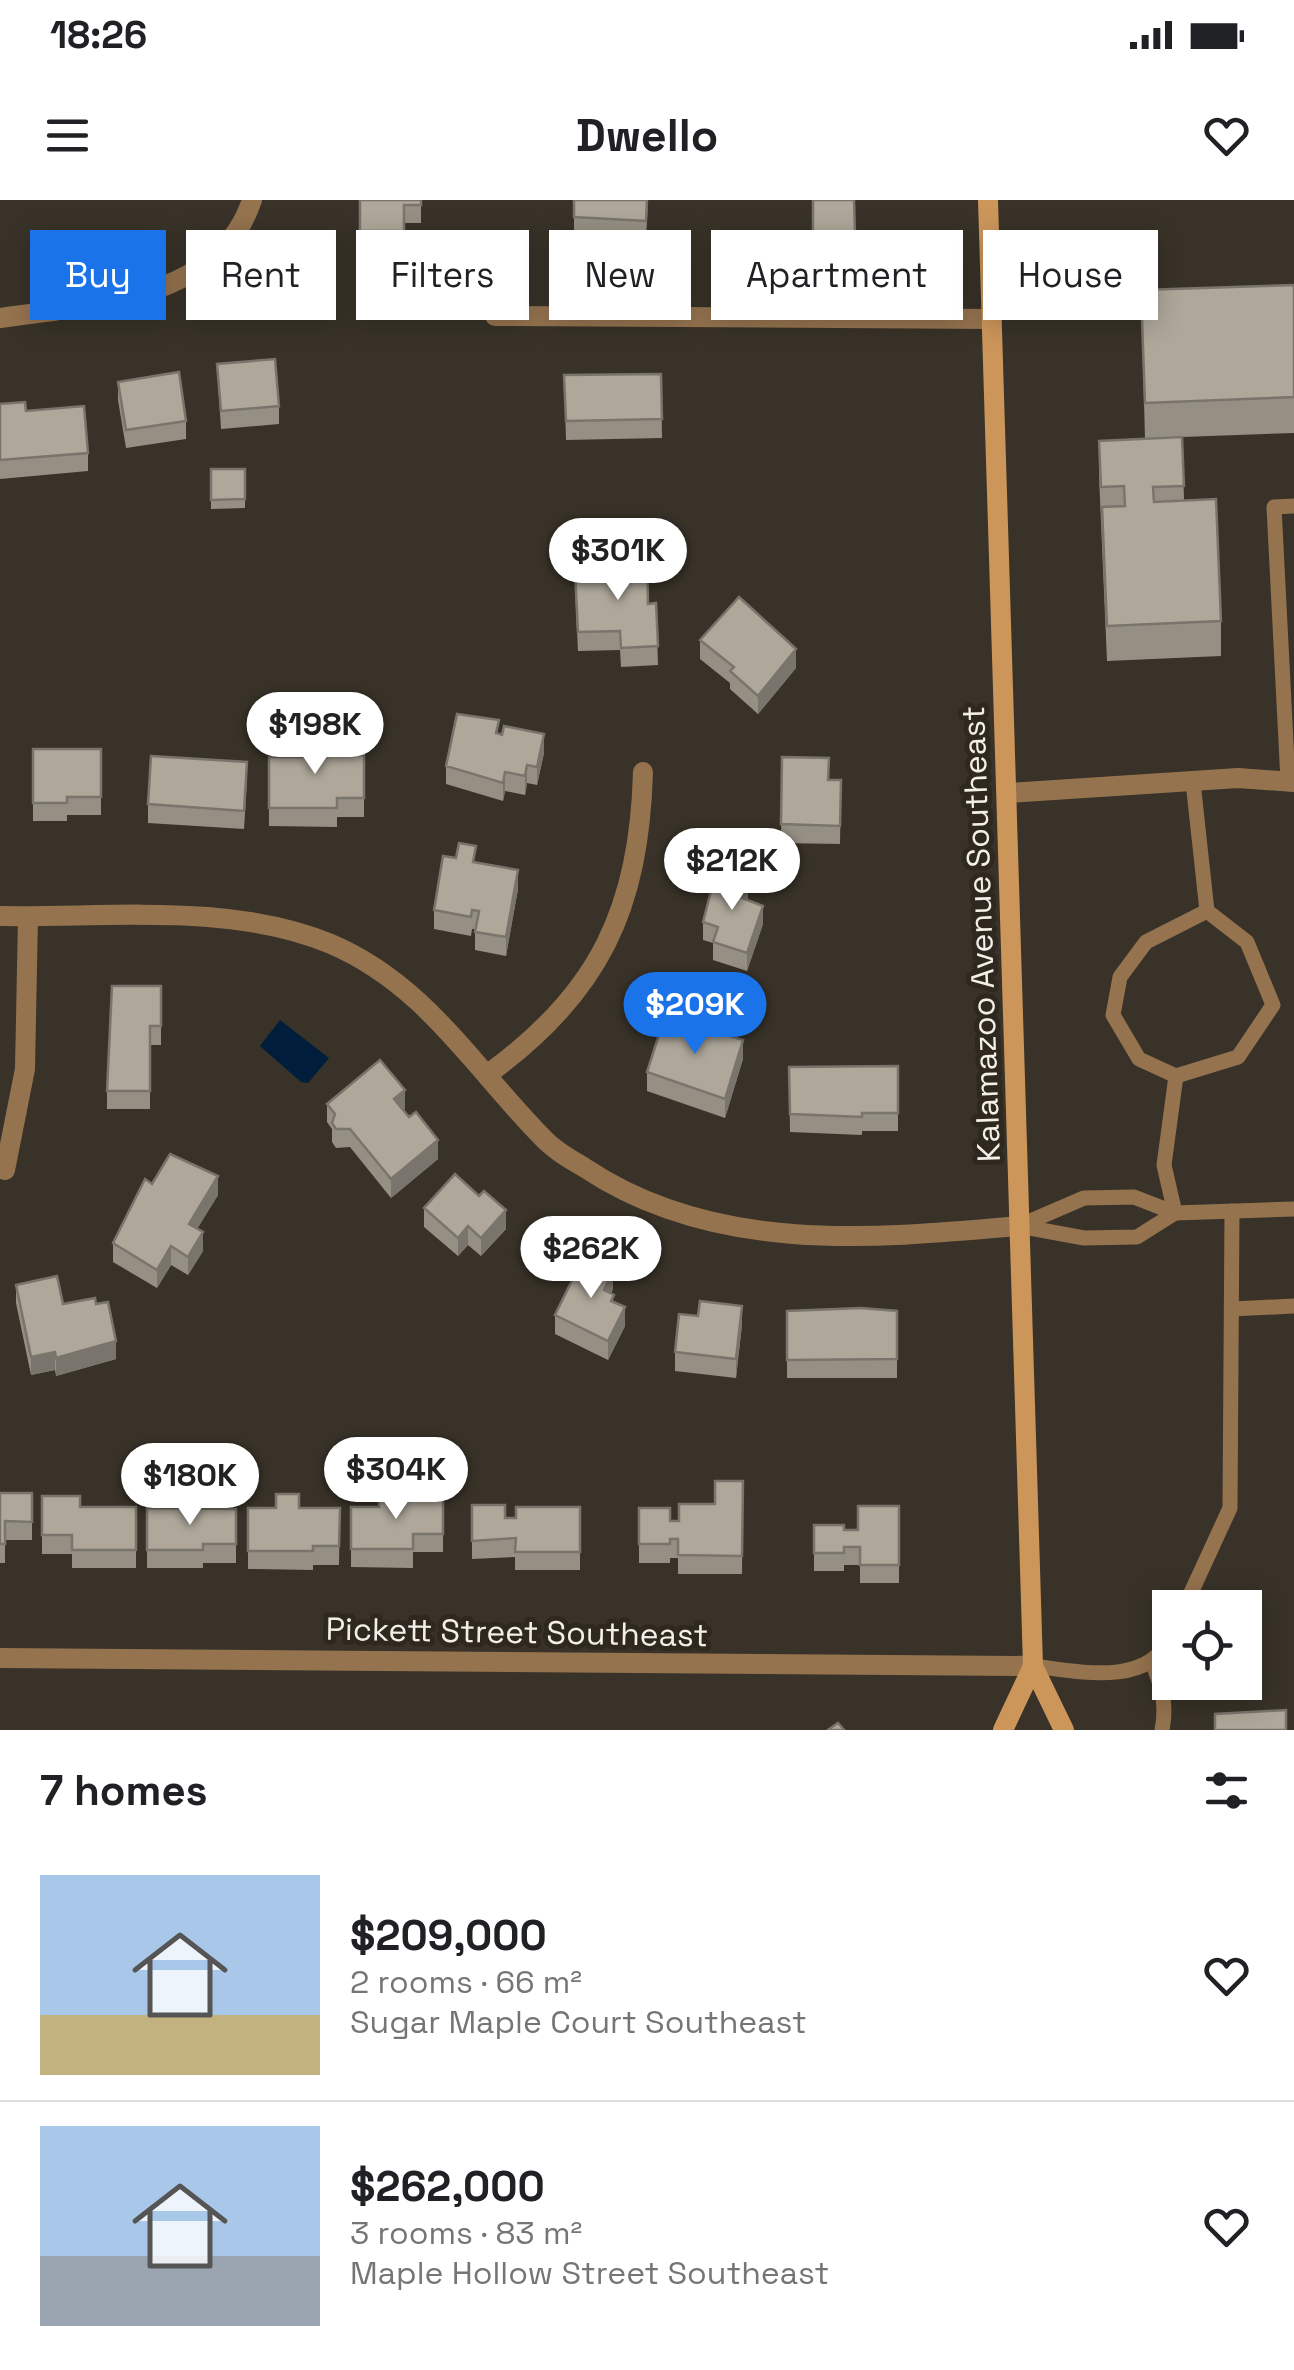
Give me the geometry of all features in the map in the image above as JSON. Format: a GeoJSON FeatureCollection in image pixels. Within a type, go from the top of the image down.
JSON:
{"type":"FeatureCollection","features":[{"type":"Feature","properties":{"kind":"main road","name":"Kalamazoo Avenue Southeast"},"geometry":{"type":"LineString","coordinates":[[988,200],[989,230]]}},
{"type":"Feature","properties":{"kind":"main road","name":"Kalamazoo Avenue Southeast"},"geometry":{"type":"LineString","coordinates":[[992,320],[1033,1666],[1064,1730]]}},
{"type":"Feature","properties":{"kind":"main road","name":"Kalamazoo Avenue Southeast"},"geometry":{"type":"LineString","coordinates":[[1004,1730],[1033,1666]]}},
{"type":"Feature","properties":{"kind":"street"},"geometry":{"type":"LineString","coordinates":[[0,318],[90,305],[188,279],[232,243],[252,200]]}},
{"type":"Feature","properties":{"kind":"street"},"geometry":{"type":"LineString","coordinates":[[529,316],[983,319]]}},
{"type":"Feature","properties":{"kind":"street"},"geometry":{"type":"LineString","coordinates":[[488,1074],[566,1008],[605,946],[635,866],[641,838],[643,772]]}},
{"type":"Feature","properties":{"kind":"street"},"geometry":{"type":"LineString","coordinates":[[1008,793],[1193,782],[1291,782]]}},
{"type":"Feature","properties":{"kind":"street"},"geometry":{"type":"LineString","coordinates":[[0,916],[152,916],[256,923],[333,945],[399,985],[464,1044],[552,1147],[616,1187],[690,1217],[734,1228],[846,1236],[894,1237],[1019,1226]]}},
{"type":"Feature","properties":{"kind":"street"},"geometry":{"type":"LineString","coordinates":[[5,1170],[25,1069],[28,916]]}},
{"type":"Feature","properties":{"kind":"street","name":"Pickett Street Southeast"},"geometry":{"type":"LineString","coordinates":[[0,1658],[1033,1666]]}},
{"type":"Feature","properties":{"kind":"lane"},"geometry":{"type":"LineString","coordinates":[[1291,782],[1288,642],[1274,507],[1294,506]]}},
{"type":"Feature","properties":{"kind":"lane"},"geometry":{"type":"LineString","coordinates":[[1193,782],[1206,911],[1248,942],[1272,1005],[1238,1057],[1176,1076],[1139,1059],[1113,1015],[1120,977],[1146,942],[1206,911]]}},
{"type":"Feature","properties":{"kind":"lane"},"geometry":{"type":"LineString","coordinates":[[1175,1213],[1164,1164],[1176,1076]]}},
{"type":"Feature","properties":{"kind":"lane"},"geometry":{"type":"LineString","coordinates":[[1019,1226],[1084,1198],[1134,1196],[1175,1213],[1294,1209]]}},
{"type":"Feature","properties":{"kind":"lane"},"geometry":{"type":"LineString","coordinates":[[1192,1590],[1230,1508],[1232,1211]]}},
{"type":"Feature","properties":{"kind":"lane"},"geometry":{"type":"LineString","coordinates":[[1019,1226],[1084,1238],[1137,1237],[1175,1213]]}},
{"type":"Feature","properties":{"kind":"lane"},"geometry":{"type":"LineString","coordinates":[[1232,1309],[1294,1306]]}},
{"type":"Feature","properties":{"kind":"lane"},"geometry":{"type":"LineString","coordinates":[[1033,1666],[1101,1673],[1152,1662]]}},
{"type":"Feature","properties":{"kind":"lane"},"geometry":{"type":"LineString","coordinates":[[1162,1730],[1164,1700]]}},
{"type":"Feature","properties":{"kind":"water"},"geometry":{"type":"Polygon","coordinates":[[[280,1020],[329,1058],[308,1083],[301,1082],[260,1046],[280,1020]]]}},
{"type":"Feature","properties":{"kind":"building"},"geometry":{"type":"Polygon","coordinates":[[[360,200],[421,200],[421,205],[404,205],[404,230],[360,230],[360,200]]]}},
{"type":"Feature","properties":{"kind":"building"},"geometry":{"type":"Polygon","coordinates":[[[574,200],[647,200],[646,221],[574,217],[574,200]]]}},
{"type":"Feature","properties":{"kind":"building"},"geometry":{"type":"Polygon","coordinates":[[[813,200],[854,200],[855,230],[813,230],[813,200]]]}},
{"type":"Feature","properties":{"kind":"building"},"geometry":{"type":"Polygon","coordinates":[[[1294,285],[1294,397],[1145,403],[1142,320],[1158,320],[1158,289],[1294,285]]]}},
{"type":"Feature","properties":{"kind":"building"},"geometry":{"type":"Polygon","coordinates":[[[275,359],[279,406],[221,411],[217,364],[275,359]]]}},
{"type":"Feature","properties":{"kind":"building"},"geometry":{"type":"Polygon","coordinates":[[[179,372],[186,421],[126,430],[118,382],[179,372]]]}},
{"type":"Feature","properties":{"kind":"building"},"geometry":{"type":"Polygon","coordinates":[[[661,374],[662,419],[566,421],[564,375],[661,374]]]}},
{"type":"Feature","properties":{"kind":"building"},"geometry":{"type":"Polygon","coordinates":[[[25,402],[26,411],[84,406],[88,453],[0,460],[0,404],[25,402]]]}},
{"type":"Feature","properties":{"kind":"building"},"geometry":{"type":"Polygon","coordinates":[[[1182,437],[1184,486],[1153,487],[1154,502],[1216,499],[1221,621],[1107,626],[1102,507],[1125,506],[1124,486],[1101,487],[1099,441],[1182,437]]]}},
{"type":"Feature","properties":{"kind":"building"},"geometry":{"type":"Polygon","coordinates":[[[211,469],[245,469],[245,499],[211,500],[211,469]]]}},
{"type":"Feature","properties":{"kind":"building"},"geometry":{"type":"Polygon","coordinates":[[[647,557],[648,604],[656,603],[658,646],[621,648],[620,631],[578,632],[575,571],[619,570],[619,558],[647,557]]]}},
{"type":"Feature","properties":{"kind":"building"},"geometry":{"type":"Polygon","coordinates":[[[739,597],[796,649],[758,696],[730,671],[734,667],[700,640],[739,597]]]}},
{"type":"Feature","properties":{"kind":"building"},"geometry":{"type":"Polygon","coordinates":[[[457,714],[499,720],[496,733],[502,735],[504,726],[544,734],[537,767],[527,765],[525,776],[505,772],[503,783],[446,766],[457,714]]]}},
{"type":"Feature","properties":{"kind":"building"},"geometry":{"type":"Polygon","coordinates":[[[302,737],[336,737],[336,755],[364,755],[364,798],[337,798],[337,808],[269,808],[269,757],[302,757],[302,737]]]}},
{"type":"Feature","properties":{"kind":"building"},"geometry":{"type":"Polygon","coordinates":[[[33,749],[101,749],[101,797],[33,803],[33,749]]]}},
{"type":"Feature","properties":{"kind":"building"},"geometry":{"type":"Polygon","coordinates":[[[151,756],[247,762],[244,811],[148,804],[151,756]]]}},
{"type":"Feature","properties":{"kind":"building"},"geometry":{"type":"Polygon","coordinates":[[[782,757],[829,758],[828,780],[841,780],[840,826],[781,824],[782,757]]]}},
{"type":"Feature","properties":{"kind":"building"},"geometry":{"type":"Polygon","coordinates":[[[459,843],[476,846],[473,862],[518,870],[506,937],[475,932],[479,911],[472,910],[471,917],[434,910],[443,856],[456,858],[459,843]]]}},
{"type":"Feature","properties":{"kind":"building"},"geometry":{"type":"Polygon","coordinates":[[[716,872],[748,883],[742,898],[763,906],[747,953],[713,942],[718,927],[703,922],[716,872]]]}},
{"type":"Feature","properties":{"kind":"building"},"geometry":{"type":"Polygon","coordinates":[[[112,986],[161,986],[161,1026],[150,1026],[150,1091],[107,1091],[112,986]]]}},
{"type":"Feature","properties":{"kind":"building"},"geometry":{"type":"Polygon","coordinates":[[[665,1016],[743,1040],[725,1099],[647,1072],[665,1016]]]}},
{"type":"Feature","properties":{"kind":"building"},"geometry":{"type":"Polygon","coordinates":[[[380,1060],[405,1090],[394,1099],[409,1117],[416,1112],[438,1140],[391,1179],[350,1129],[336,1129],[332,1123],[335,1114],[327,1104],[380,1060]]]}},
{"type":"Feature","properties":{"kind":"building"},"geometry":{"type":"Polygon","coordinates":[[[898,1066],[898,1113],[862,1113],[862,1117],[790,1114],[789,1067],[898,1066]]]}},
{"type":"Feature","properties":{"kind":"building"},"geometry":{"type":"Polygon","coordinates":[[[170,1154],[218,1176],[189,1224],[203,1232],[188,1257],[171,1246],[157,1270],[113,1243],[145,1179],[152,1184],[170,1154]]]}},
{"type":"Feature","properties":{"kind":"building"},"geometry":{"type":"Polygon","coordinates":[[[455,1174],[479,1196],[484,1191],[506,1210],[481,1238],[468,1226],[458,1238],[424,1208],[455,1174]]]}},
{"type":"Feature","properties":{"kind":"building"},"geometry":{"type":"Polygon","coordinates":[[[584,1256],[613,1270],[604,1290],[614,1295],[611,1301],[625,1307],[608,1341],[555,1315],[584,1256]]]}},
{"type":"Feature","properties":{"kind":"building"},"geometry":{"type":"Polygon","coordinates":[[[57,1276],[63,1304],[95,1298],[96,1304],[108,1302],[116,1341],[56,1358],[55,1352],[31,1357],[16,1285],[57,1276]]]}},
{"type":"Feature","properties":{"kind":"building"},"geometry":{"type":"Polygon","coordinates":[[[700,1301],[742,1306],[736,1359],[675,1352],[679,1314],[698,1316],[700,1301]]]}},
{"type":"Feature","properties":{"kind":"building"},"geometry":{"type":"Polygon","coordinates":[[[787,1311],[897,1311],[897,1359],[787,1360],[787,1311]]]}},
{"type":"Feature","properties":{"kind":"building"},"geometry":{"type":"Polygon","coordinates":[[[715,1481],[743,1481],[742,1556],[678,1555],[678,1539],[670,1539],[670,1544],[639,1544],[639,1508],[670,1508],[670,1521],[679,1521],[679,1504],[715,1504],[715,1481]]]}},
{"type":"Feature","properties":{"kind":"building"},"geometry":{"type":"Polygon","coordinates":[[[379,1492],[443,1498],[443,1534],[413,1534],[413,1549],[351,1549],[351,1507],[379,1507],[379,1492]]]}},
{"type":"Feature","properties":{"kind":"building"},"geometry":{"type":"Polygon","coordinates":[[[0,1493],[32,1493],[32,1522],[5,1521],[5,1544],[0,1544],[0,1493]]]}},
{"type":"Feature","properties":{"kind":"building"},"geometry":{"type":"Polygon","coordinates":[[[276,1494],[299,1494],[299,1508],[340,1508],[339,1546],[313,1546],[313,1551],[248,1551],[248,1508],[276,1508],[276,1494]]]}},
{"type":"Feature","properties":{"kind":"building"},"geometry":{"type":"Polygon","coordinates":[[[42,1496],[80,1496],[80,1507],[136,1507],[136,1550],[72,1550],[72,1535],[42,1535],[42,1496]]]}},
{"type":"Feature","properties":{"kind":"building"},"geometry":{"type":"Polygon","coordinates":[[[472,1505],[505,1505],[505,1518],[516,1518],[516,1507],[580,1507],[580,1552],[515,1552],[516,1538],[472,1541],[472,1505]]]}},
{"type":"Feature","properties":{"kind":"building"},"geometry":{"type":"Polygon","coordinates":[[[858,1506],[899,1506],[899,1565],[860,1565],[860,1547],[844,1547],[844,1553],[814,1553],[814,1525],[844,1525],[844,1530],[858,1530],[858,1506]]]}},
{"type":"Feature","properties":{"kind":"building"},"geometry":{"type":"Polygon","coordinates":[[[147,1508],[236,1509],[236,1544],[203,1544],[203,1550],[147,1550],[147,1508]]]}},
{"type":"Feature","properties":{"kind":"building"},"geometry":{"type":"Polygon","coordinates":[[[1286,1710],[1286,1730],[1215,1730],[1215,1714],[1286,1710]]]}}]}
